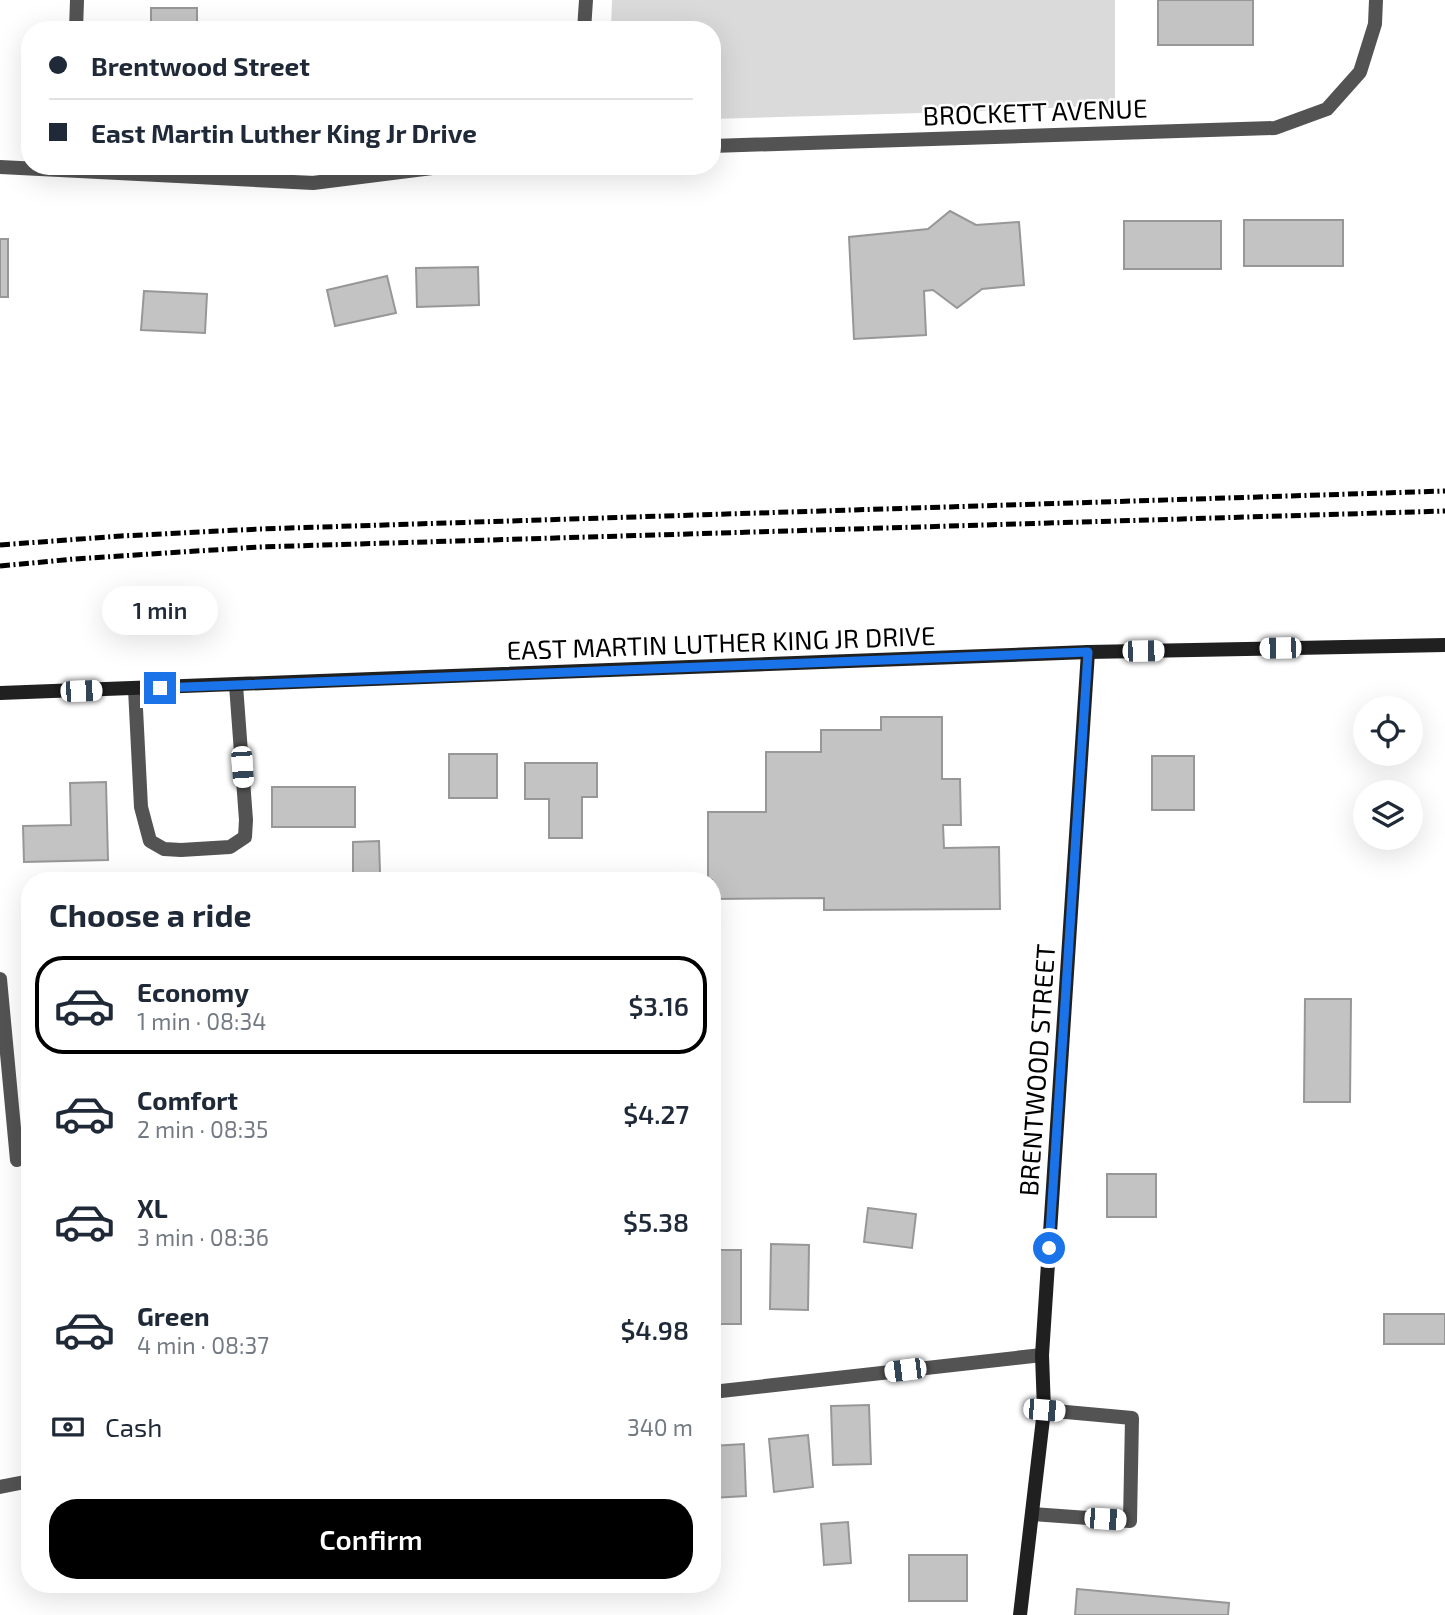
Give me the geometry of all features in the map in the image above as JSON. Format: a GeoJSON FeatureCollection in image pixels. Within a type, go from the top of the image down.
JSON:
{"type":"FeatureCollection","features":[{"type":"Feature","properties":{"kind":"main road","name":"EAST MARTIN LUTHER KING JR DRIVE"},"geometry":{"type":"LineString","coordinates":[[0,694],[1088,652],[1445,645]]}},
{"type":"Feature","properties":{"kind":"main road","name":"BRENTWOOD STREET"},"geometry":{"type":"LineString","coordinates":[[1020,1615],[1044,1410],[1042,1355],[1088,652]]}},
{"type":"Feature","properties":{"kind":"street"},"geometry":{"type":"LineString","coordinates":[[76,21],[77,0]]}},
{"type":"Feature","properties":{"kind":"street"},"geometry":{"type":"LineString","coordinates":[[585,21],[586,0]]}},
{"type":"Feature","properties":{"kind":"street","name":"BROCKETT AVENUE"},"geometry":{"type":"LineString","coordinates":[[721,146],[1275,128],[1327,108],[1360,72],[1376,24],[1376,0]]}},
{"type":"Feature","properties":{"kind":"street"},"geometry":{"type":"LineString","coordinates":[[0,167],[21,167]]}},
{"type":"Feature","properties":{"kind":"street"},"geometry":{"type":"LineString","coordinates":[[183,175],[313,183],[377,175]]}},
{"type":"Feature","properties":{"kind":"street"},"geometry":{"type":"LineString","coordinates":[[135,689],[141,807],[149,841],[164,849],[181,850],[230,847],[245,837],[236,685]]}},
{"type":"Feature","properties":{"kind":"street"},"geometry":{"type":"LineString","coordinates":[[0,979],[17,1160]]}},
{"type":"Feature","properties":{"kind":"street"},"geometry":{"type":"LineString","coordinates":[[721,1391],[1042,1355]]}},
{"type":"Feature","properties":{"kind":"street"},"geometry":{"type":"LineString","coordinates":[[1032,1514],[1130,1521],[1132,1418],[1044,1410]]}},
{"type":"Feature","properties":{"kind":"street"},"geometry":{"type":"LineString","coordinates":[[0,1488],[21,1483]]}},
{"type":"Feature","properties":{"kind":"shaded area"},"geometry":{"type":"Polygon","coordinates":[[[612,0],[1115,0],[1115,105],[721,119],[721,21],[611,21],[612,0]]]}},
{"type":"Feature","properties":{"kind":"building"},"geometry":{"type":"Polygon","coordinates":[[[1158,0],[1253,0],[1253,45],[1158,45],[1158,0]]]}},
{"type":"Feature","properties":{"kind":"building"},"geometry":{"type":"Polygon","coordinates":[[[151,8],[197,8],[197,21],[151,21],[151,8]]]}},
{"type":"Feature","properties":{"kind":"building"},"geometry":{"type":"Polygon","coordinates":[[[950,211],[976,225],[1019,222],[1024,285],[982,289],[957,308],[933,290],[924,291],[926,335],[854,339],[849,237],[928,229],[950,211]]]}},
{"type":"Feature","properties":{"kind":"building"},"geometry":{"type":"Polygon","coordinates":[[[1244,220],[1343,220],[1343,266],[1244,266],[1244,220]]]}},
{"type":"Feature","properties":{"kind":"building"},"geometry":{"type":"Polygon","coordinates":[[[1124,221],[1221,221],[1221,269],[1124,269],[1124,221]]]}},
{"type":"Feature","properties":{"kind":"building"},"geometry":{"type":"Polygon","coordinates":[[[0,239],[8,239],[8,297],[0,297],[0,239]]]}},
{"type":"Feature","properties":{"kind":"building"},"geometry":{"type":"Polygon","coordinates":[[[478,267],[479,305],[417,307],[416,268],[478,267]]]}},
{"type":"Feature","properties":{"kind":"building"},"geometry":{"type":"Polygon","coordinates":[[[387,276],[396,313],[335,326],[327,290],[387,276]]]}},
{"type":"Feature","properties":{"kind":"building"},"geometry":{"type":"Polygon","coordinates":[[[144,291],[207,294],[205,333],[141,330],[144,291]]]}},
{"type":"Feature","properties":{"kind":"building"},"geometry":{"type":"Polygon","coordinates":[[[881,717],[942,717],[942,779],[960,779],[961,825],[943,825],[944,848],[999,847],[1000,909],[824,910],[824,898],[721,899],[721,872],[708,872],[708,812],[766,812],[766,752],[821,752],[821,730],[881,730],[881,717]]]}},
{"type":"Feature","properties":{"kind":"building"},"geometry":{"type":"Polygon","coordinates":[[[449,754],[497,754],[497,798],[449,798],[449,754]]]}},
{"type":"Feature","properties":{"kind":"building"},"geometry":{"type":"Polygon","coordinates":[[[1152,756],[1194,756],[1194,810],[1152,810],[1152,756]]]}},
{"type":"Feature","properties":{"kind":"building"},"geometry":{"type":"Polygon","coordinates":[[[525,763],[597,763],[597,797],[582,797],[582,838],[549,838],[549,799],[525,799],[525,763]]]}},
{"type":"Feature","properties":{"kind":"building"},"geometry":{"type":"Polygon","coordinates":[[[106,782],[108,860],[24,862],[23,826],[71,825],[70,783],[106,782]]]}},
{"type":"Feature","properties":{"kind":"building"},"geometry":{"type":"Polygon","coordinates":[[[272,787],[355,787],[355,827],[272,827],[272,787]]]}},
{"type":"Feature","properties":{"kind":"building"},"geometry":{"type":"Polygon","coordinates":[[[379,841],[380,872],[353,872],[353,842],[379,841]]]}},
{"type":"Feature","properties":{"kind":"building"},"geometry":{"type":"Polygon","coordinates":[[[1305,999],[1351,999],[1350,1102],[1304,1102],[1305,999]]]}},
{"type":"Feature","properties":{"kind":"building"},"geometry":{"type":"Polygon","coordinates":[[[1107,1174],[1156,1174],[1156,1217],[1107,1217],[1107,1174]]]}},
{"type":"Feature","properties":{"kind":"building"},"geometry":{"type":"Polygon","coordinates":[[[868,1208],[916,1214],[912,1248],[864,1242],[868,1208]]]}},
{"type":"Feature","properties":{"kind":"building"},"geometry":{"type":"Polygon","coordinates":[[[771,1244],[809,1245],[808,1310],[770,1309],[771,1244]]]}},
{"type":"Feature","properties":{"kind":"building"},"geometry":{"type":"Polygon","coordinates":[[[721,1250],[741,1250],[741,1324],[721,1324],[721,1250]]]}},
{"type":"Feature","properties":{"kind":"building"},"geometry":{"type":"Polygon","coordinates":[[[1384,1314],[1445,1314],[1445,1344],[1384,1344],[1384,1314]]]}},
{"type":"Feature","properties":{"kind":"building"},"geometry":{"type":"Polygon","coordinates":[[[869,1405],[871,1464],[833,1465],[831,1406],[869,1405]]]}},
{"type":"Feature","properties":{"kind":"building"},"geometry":{"type":"Polygon","coordinates":[[[808,1435],[813,1487],[774,1492],[769,1439],[808,1435]]]}},
{"type":"Feature","properties":{"kind":"building"},"geometry":{"type":"Polygon","coordinates":[[[744,1444],[746,1496],[721,1497],[721,1445],[744,1444]]]}},
{"type":"Feature","properties":{"kind":"building"},"geometry":{"type":"Polygon","coordinates":[[[848,1522],[851,1563],[824,1565],[821,1524],[848,1522]]]}},
{"type":"Feature","properties":{"kind":"building"},"geometry":{"type":"Polygon","coordinates":[[[909,1555],[967,1555],[967,1601],[909,1601],[909,1555]]]}},
{"type":"Feature","properties":{"kind":"building"},"geometry":{"type":"Polygon","coordinates":[[[1077,1589],[1229,1603],[1228,1615],[1075,1615],[1077,1589]]]}},
{"type":"Feature","properties":{"kind":"railway"},"geometry":{"type":"LineString","coordinates":[[0,545],[259,529],[1445,491]]}},
{"type":"Feature","properties":{"kind":"railway"},"geometry":{"type":"LineString","coordinates":[[0,566],[259,547],[1445,511]]}},
{"type":"Feature","properties":{"kind":"route"},"geometry":{"type":"LineString","coordinates":[[160,688],[1088,652],[1049,1248]]}}]}
